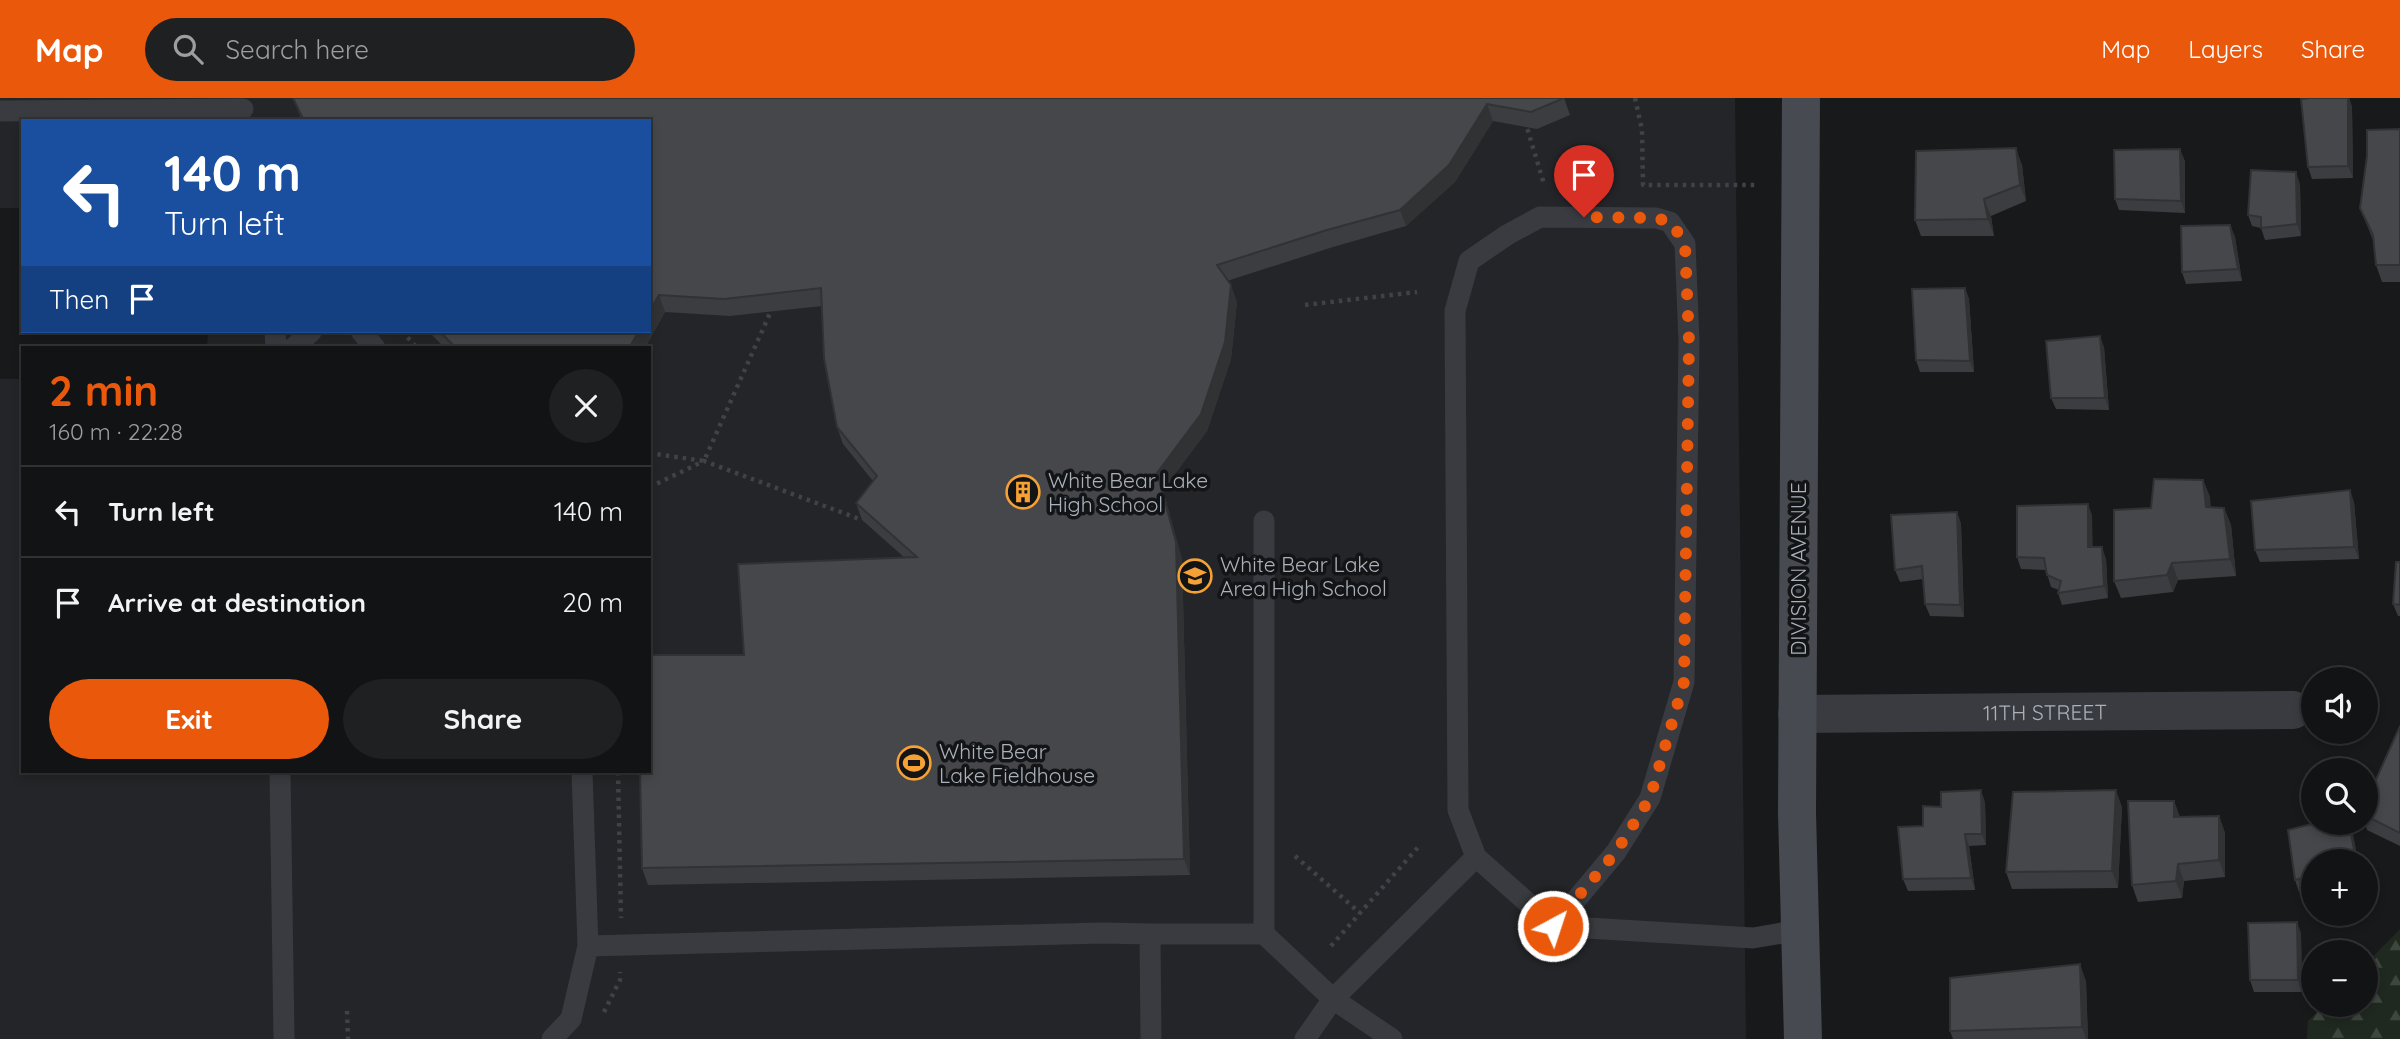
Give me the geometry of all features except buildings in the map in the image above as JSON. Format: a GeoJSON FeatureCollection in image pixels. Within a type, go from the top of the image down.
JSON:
{"type":"FeatureCollection","features":[{"type":"Feature","properties":{"kind":"street","name":"DIVISION AVENUE"},"geometry":{"type":"LineString","coordinates":[[1801,98],[1797,714],[1803,1039]]}},
{"type":"Feature","properties":{"kind":"street","name":"11TH STREET"},"geometry":{"type":"LineString","coordinates":[[1797,714],[2293,710]]}},
{"type":"Feature","properties":{"kind":"lane"},"geometry":{"type":"LineString","coordinates":[[0,111],[244,109]]}},
{"type":"Feature","properties":{"kind":"lane"},"geometry":{"type":"LineString","coordinates":[[1553,926],[1616,852],[1650,798],[1684,682],[1689,341],[1685,244],[1671,222],[1656,218],[1540,217],[1469,261],[1455,312],[1458,810],[1476,857],[1553,926],[1753,938],[1800,930]]}},
{"type":"Feature","properties":{"kind":"lane"},"geometry":{"type":"LineString","coordinates":[[295,346],[310,333]]}},
{"type":"Feature","properties":{"kind":"lane"},"geometry":{"type":"LineString","coordinates":[[1264,521],[1265,934]]}},
{"type":"Feature","properties":{"kind":"lane"},"geometry":{"type":"LineString","coordinates":[[280,773],[284,1039]]}},
{"type":"Feature","properties":{"kind":"lane"},"geometry":{"type":"LineString","coordinates":[[552,1039],[571,1020],[588,946],[582,773]]}},
{"type":"Feature","properties":{"kind":"lane"},"geometry":{"type":"LineString","coordinates":[[1305,1039],[1333,999],[1476,857]]}},
{"type":"Feature","properties":{"kind":"lane"},"geometry":{"type":"LineString","coordinates":[[588,946],[1102,933],[1265,934],[1333,999],[1392,1039]]}},
{"type":"Feature","properties":{"kind":"lane"},"geometry":{"type":"LineString","coordinates":[[1150,934],[1151,1039]]}},
{"type":"Feature","properties":{"kind":"path"},"geometry":{"type":"LineString","coordinates":[[1635,98],[1642,130],[1643,185],[1757,185]]}},
{"type":"Feature","properties":{"kind":"path"},"geometry":{"type":"LineString","coordinates":[[1525,121],[1544,184]]}},
{"type":"Feature","properties":{"kind":"path"},"geometry":{"type":"LineString","coordinates":[[1305,305],[1417,292]]}},
{"type":"Feature","properties":{"kind":"path"},"geometry":{"type":"LineString","coordinates":[[651,485],[704,461],[771,311]]}},
{"type":"Feature","properties":{"kind":"path"},"geometry":{"type":"LineString","coordinates":[[651,453],[704,461],[862,520]]}},
{"type":"Feature","properties":{"kind":"path"},"geometry":{"type":"LineString","coordinates":[[1331,946],[1420,845]]}},
{"type":"Feature","properties":{"kind":"path"},"geometry":{"type":"LineString","coordinates":[[1295,856],[1360,913]]}},
{"type":"Feature","properties":{"kind":"path"},"geometry":{"type":"LineString","coordinates":[[347,1011],[348,1039]]}},
{"type":"Feature","properties":{"kind":"shaded area","name":"White Bear Lake Area High School"},"geometry":{"type":"Polygon","coordinates":[[[0,98],[1735,98],[1746,1039],[0,1039],[0,379],[21,379],[21,773],[651,773],[651,346],[207,346],[208,333],[651,333],[651,119],[21,119],[21,208],[0,208],[0,98]]]}},
{"type":"Feature","properties":{"kind":"green space"},"geometry":{"type":"Polygon","coordinates":[[[2400,929],[2400,1039],[2307,1039],[2308,1021],[2312,1017],[2378,1017],[2378,952],[2400,929]]]}},
{"type":"Feature","properties":{"kind":"place","name":"White Bear Lake High School"},"geometry":{"type":"Point","coordinates":[1023,492]}},
{"type":"Feature","properties":{"kind":"place","name":"White Bear Lake Area High School"},"geometry":{"type":"Point","coordinates":[1195,576]}},
{"type":"Feature","properties":{"kind":"place","name":"White Bear Lake Fieldhouse"},"geometry":{"type":"Point","coordinates":[914,763]}},
{"type":"Feature","properties":{"kind":"route"},"geometry":{"type":"LineString","coordinates":[[1553,926],[1616,852],[1650,798],[1684,682],[1689,341],[1685,244],[1671,222],[1656,218],[1584,217]]}}]}
